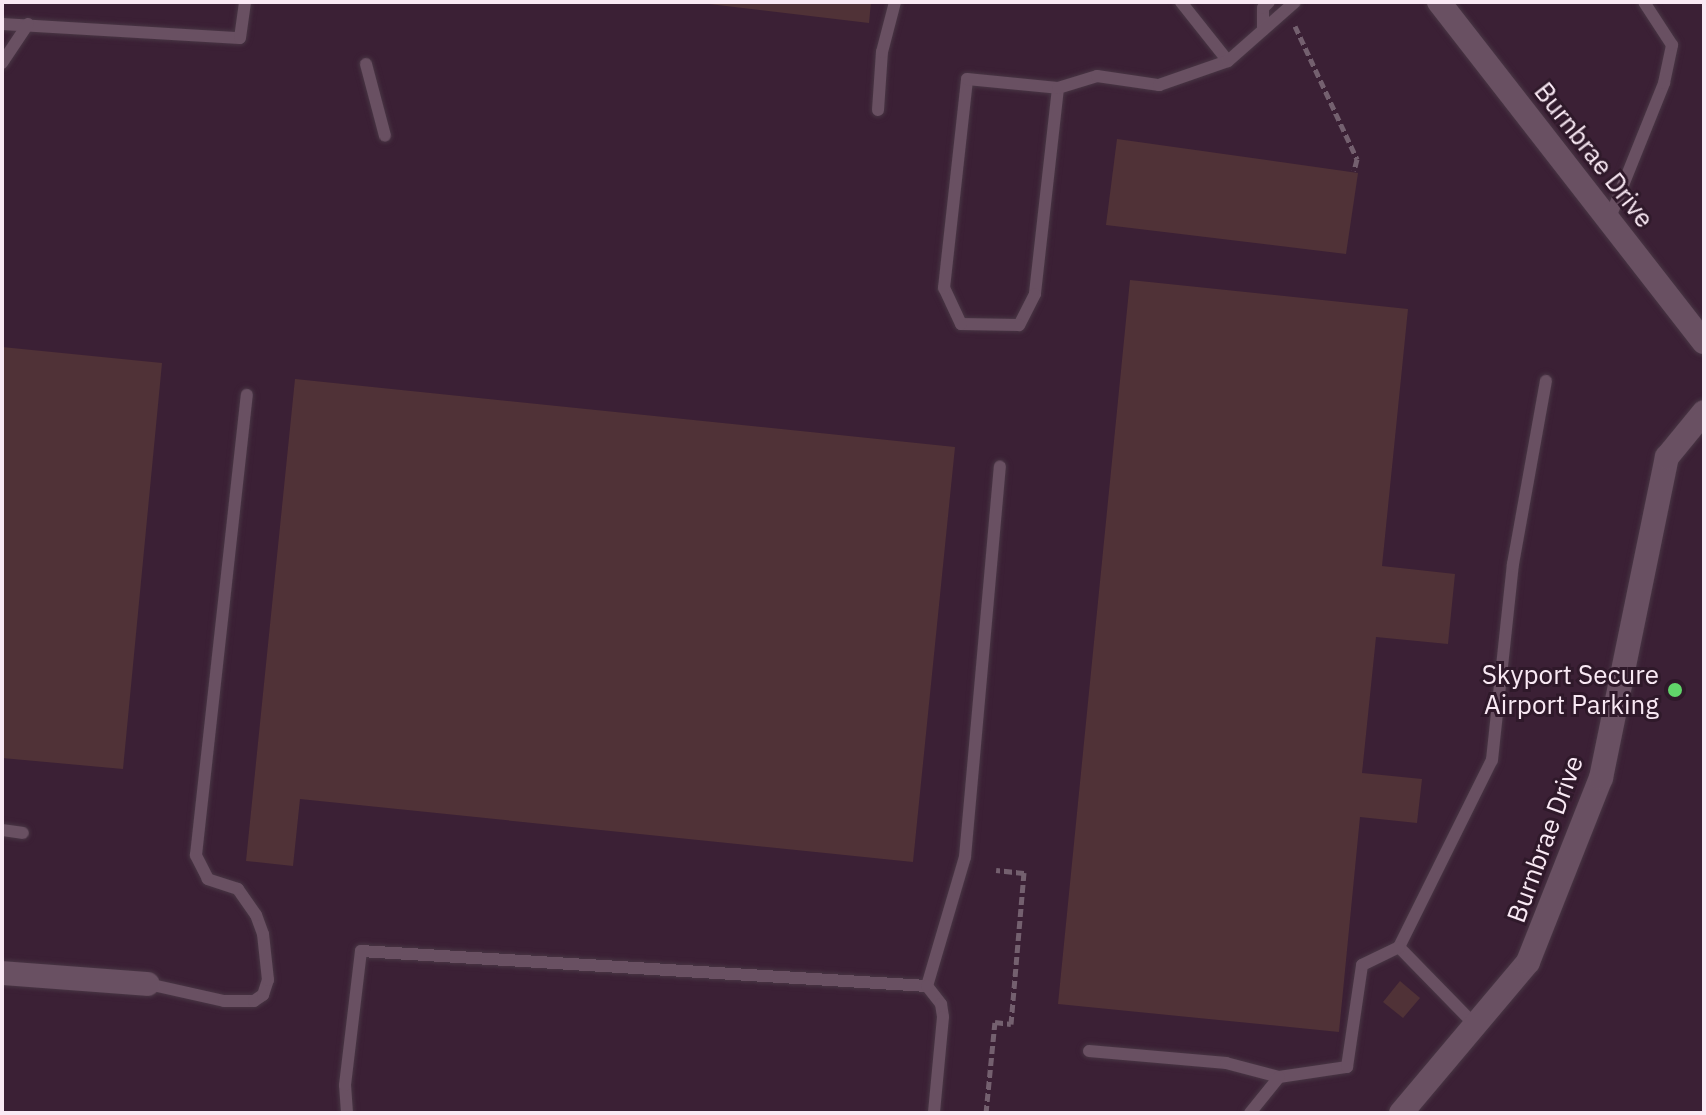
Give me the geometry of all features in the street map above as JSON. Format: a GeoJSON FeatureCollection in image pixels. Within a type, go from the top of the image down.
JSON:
{"type":"FeatureCollection","features":[{"type":"Feature","properties":{"kind":"street","name":"Burnbrae Drive"},"geometry":{"type":"LineString","coordinates":[[1439,2],[1704,342]]}},
{"type":"Feature","properties":{"kind":"street","name":"Burnbrae Drive"},"geometry":{"type":"LineString","coordinates":[[1401,1113],[1528,962],[1601,778],[1667,457],[1704,412]]}},
{"type":"Feature","properties":{"kind":"street"},"geometry":{"type":"LineString","coordinates":[[2,973],[148,984]]}},
{"type":"Feature","properties":{"kind":"lane"},"geometry":{"type":"LineString","coordinates":[[2,24],[240,38],[245,2]]}},
{"type":"Feature","properties":{"kind":"lane"},"geometry":{"type":"LineString","coordinates":[[878,110],[882,52],[895,2]]}},
{"type":"Feature","properties":{"kind":"lane"},"geometry":{"type":"LineString","coordinates":[[1181,2],[1228,61]]}},
{"type":"Feature","properties":{"kind":"lane"},"geometry":{"type":"LineString","coordinates":[[1263,30],[1263,8],[1269,2]]}},
{"type":"Feature","properties":{"kind":"lane"},"geometry":{"type":"LineString","coordinates":[[1058,88],[1035,294],[1019,325],[961,324],[944,288],[967,79],[1058,88],[1097,76],[1159,85],[1228,61],[1295,2]]}},
{"type":"Feature","properties":{"kind":"lane"},"geometry":{"type":"LineString","coordinates":[[1609,220],[1664,83],[1672,45],[1644,2]]}},
{"type":"Feature","properties":{"kind":"lane"},"geometry":{"type":"LineString","coordinates":[[2,63],[28,24]]}},
{"type":"Feature","properties":{"kind":"lane"},"geometry":{"type":"LineString","coordinates":[[366,64],[385,136]]}},
{"type":"Feature","properties":{"kind":"lane"},"geometry":{"type":"LineString","coordinates":[[1089,1051],[1226,1063],[1279,1077],[1347,1067],[1362,965],[1399,947],[1492,760],[1513,564],[1546,381]]}},
{"type":"Feature","properties":{"kind":"lane"},"geometry":{"type":"LineString","coordinates":[[148,984],[224,1001],[254,1001],[263,995],[268,980],[263,934],[256,915],[238,889],[208,879],[196,855],[247,395]]}},
{"type":"Feature","properties":{"kind":"lane"},"geometry":{"type":"LineString","coordinates":[[927,986],[965,857],[1000,467]]}},
{"type":"Feature","properties":{"kind":"lane"},"geometry":{"type":"LineString","coordinates":[[2,830],[23,833]]}},
{"type":"Feature","properties":{"kind":"lane"},"geometry":{"type":"LineString","coordinates":[[1399,947],[1475,1025]]}},
{"type":"Feature","properties":{"kind":"lane"},"geometry":{"type":"LineString","coordinates":[[347,1113],[345,1085],[361,951],[927,986],[941,1004],[943,1017],[934,1113]]}},
{"type":"Feature","properties":{"kind":"lane"},"geometry":{"type":"LineString","coordinates":[[1250,1113],[1279,1077]]}},
{"type":"Feature","properties":{"kind":"path"},"geometry":{"type":"LineString","coordinates":[[1292,20],[1357,159],[1354,171]]}},
{"type":"Feature","properties":{"kind":"path"},"geometry":{"type":"LineString","coordinates":[[986,1113],[995,1022],[1011,1024],[1024,873],[996,870]]}},
{"type":"Feature","properties":{"kind":"shaded area"},"geometry":{"type":"Polygon","coordinates":[[[2,2],[1704,2],[1704,1113],[2,1113],[2,2]]]}},
{"type":"Feature","properties":{"kind":"building"},"geometry":{"type":"Polygon","coordinates":[[[692,2],[871,2],[869,23],[692,2]]]}},
{"type":"Feature","properties":{"kind":"building"},"geometry":{"type":"Polygon","coordinates":[[[1117,139],[1358,173],[1346,254],[1106,225],[1117,139]]]}},
{"type":"Feature","properties":{"kind":"building"},"geometry":{"type":"Polygon","coordinates":[[[1130,280],[1408,309],[1382,566],[1455,574],[1448,644],[1376,637],[1362,773],[1422,779],[1417,823],[1360,817],[1339,1032],[1058,1004],[1130,280]]]}},
{"type":"Feature","properties":{"kind":"building"},"geometry":{"type":"Polygon","coordinates":[[[2,347],[162,363],[123,769],[2,758],[2,347]]]}},
{"type":"Feature","properties":{"kind":"building"},"geometry":{"type":"Polygon","coordinates":[[[295,379],[955,447],[913,862],[300,799],[293,866],[246,861],[295,379]]]}},
{"type":"Feature","properties":{"kind":"building"},"geometry":{"type":"Polygon","coordinates":[[[1400,981],[1420,998],[1403,1018],[1383,1002],[1400,981]]]}},
{"type":"Feature","properties":{"kind":"place","name":"Skyport Secure Airport Parking"},"geometry":{"type":"Point","coordinates":[1675,690]}}]}
